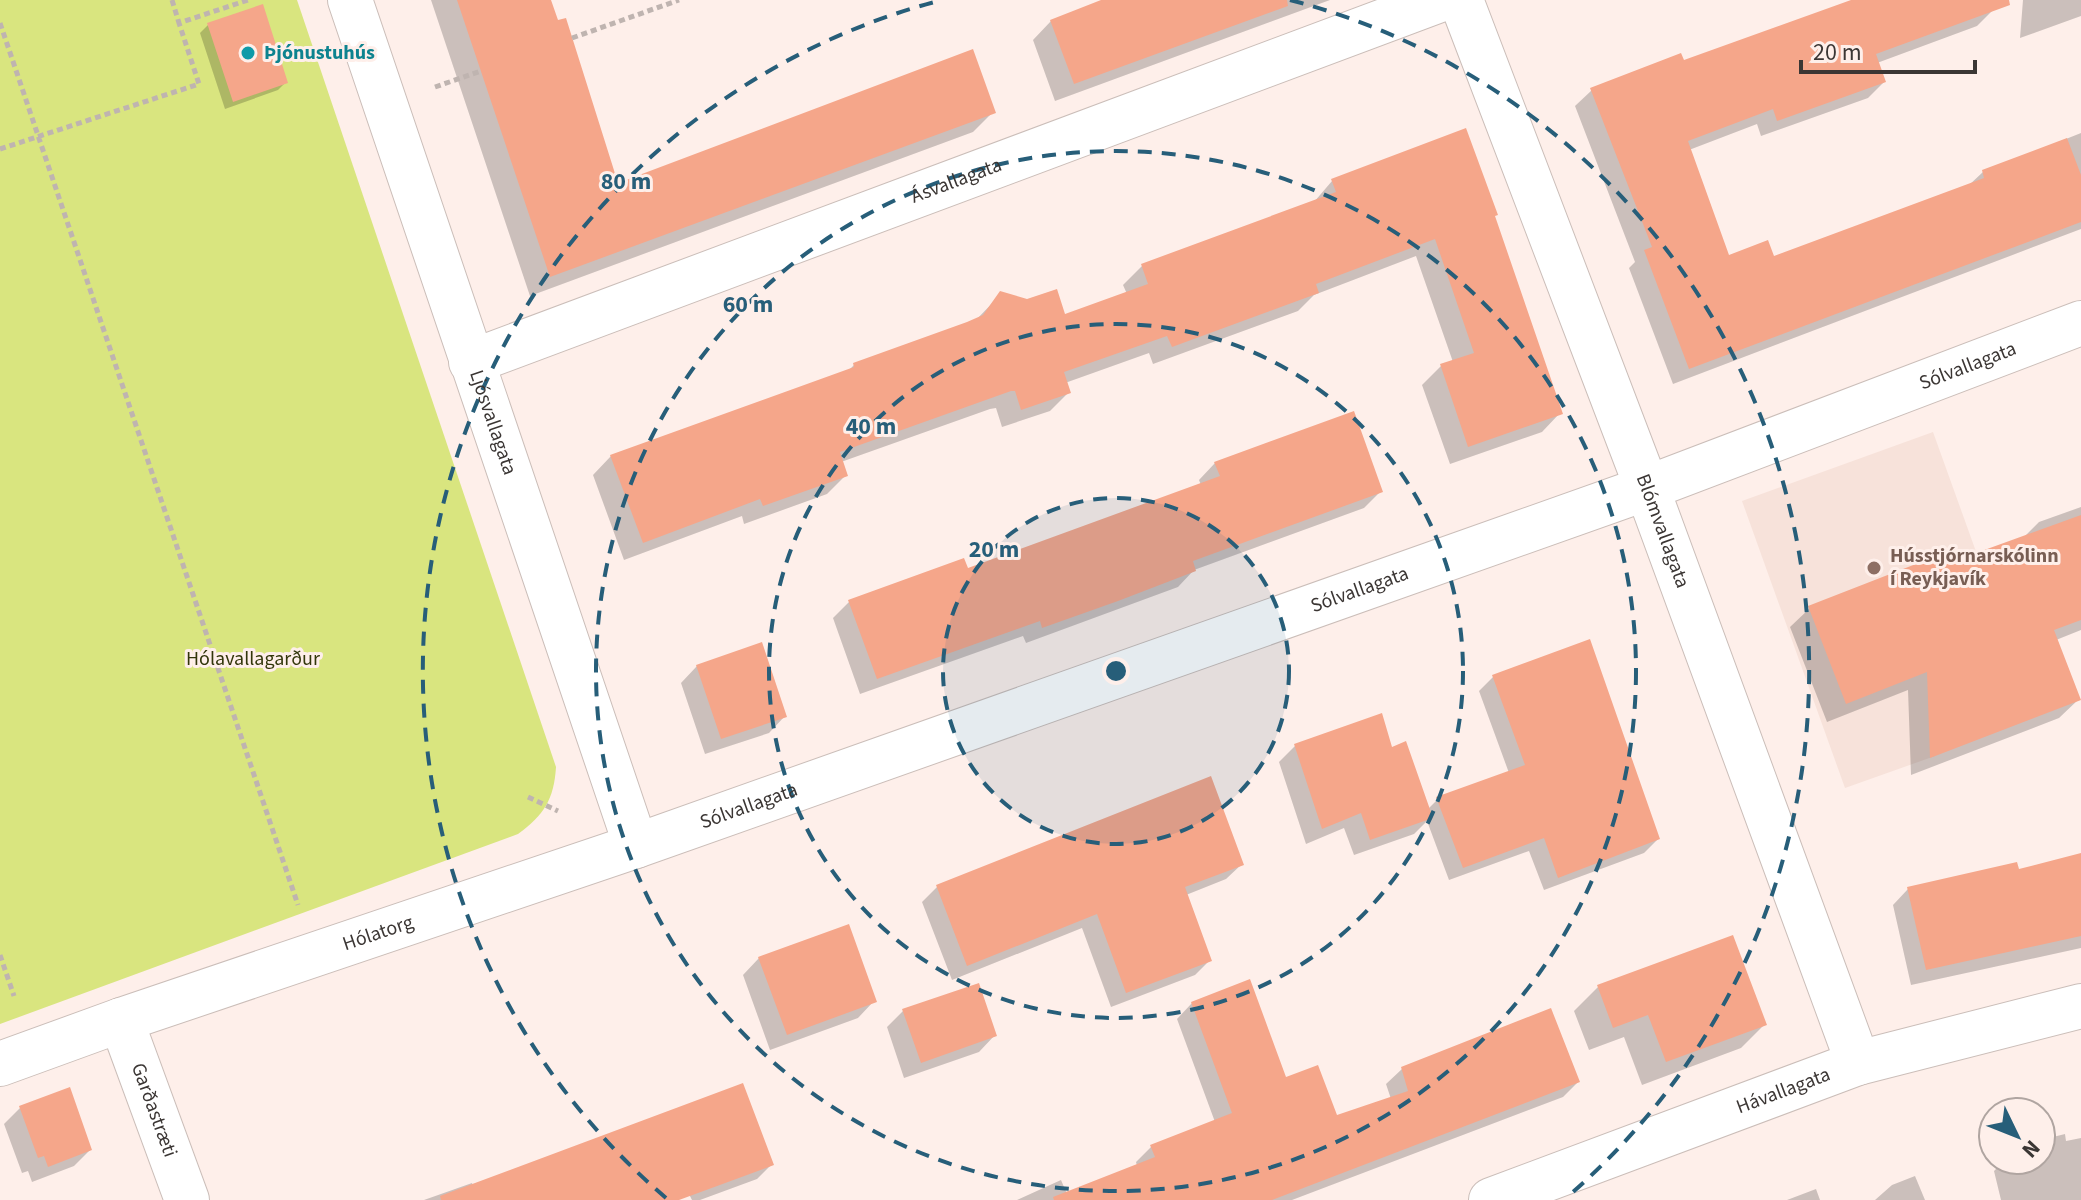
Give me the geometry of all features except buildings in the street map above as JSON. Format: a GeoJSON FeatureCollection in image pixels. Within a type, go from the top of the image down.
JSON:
{"type":"FeatureCollection","features":[{"type":"Feature","properties":{"kind":"street","name":"Ljósvallagata"},"geometry":{"type":"LineString","coordinates":[[350,0],[636,846]]}},
{"type":"Feature","properties":{"kind":"street","name":"Ásvallagata"},"geometry":{"type":"LineString","coordinates":[[471,362],[1440,0]]}},
{"type":"Feature","properties":{"kind":"street","name":"Blómvallagata"},"geometry":{"type":"LineString","coordinates":[[1461,0],[1647,488],[1858,1063]]}},
{"type":"Feature","properties":{"kind":"street","name":"Sólvallagata"},"geometry":{"type":"LineString","coordinates":[[636,846],[1647,488],[2081,323]]}},
{"type":"Feature","properties":{"kind":"street","name":"Hólatorg"},"geometry":{"type":"LineString","coordinates":[[0,1064],[636,846]]}},
{"type":"Feature","properties":{"kind":"street","name":"Hávallagata"},"geometry":{"type":"LineString","coordinates":[[1491,1200],[1858,1063],[2081,1006]]}},
{"type":"Feature","properties":{"kind":"street","name":"Garðastræti"},"geometry":{"type":"LineString","coordinates":[[121,1020],[187,1200]]}},
{"type":"Feature","properties":{"kind":"path"},"geometry":{"type":"LineString","coordinates":[[0,149],[199,84],[172,0]]}},
{"type":"Feature","properties":{"kind":"path"},"geometry":{"type":"LineString","coordinates":[[179,23],[248,0]]}},
{"type":"Feature","properties":{"kind":"path"},"geometry":{"type":"LineString","coordinates":[[572,38],[660,3],[679,0]]}},
{"type":"Feature","properties":{"kind":"path"},"geometry":{"type":"LineString","coordinates":[[0,23],[313,955]]}},
{"type":"Feature","properties":{"kind":"path"},"geometry":{"type":"LineString","coordinates":[[426,90],[481,71]]}},
{"type":"Feature","properties":{"kind":"path"},"geometry":{"type":"LineString","coordinates":[[528,797],[558,811]]}},
{"type":"Feature","properties":{"kind":"path"},"geometry":{"type":"LineString","coordinates":[[0,955],[14,996]]}},
{"type":"Feature","properties":{"kind":"shaded area","name":"Hússtjórnarskólinn í Reykjavík"},"geometry":{"type":"Polygon","coordinates":[[[1933,432],[2006,635],[1935,756],[1845,788],[1742,501],[1933,432]]]}},
{"type":"Feature","properties":{"kind":"green space","name":"Hólavallagarður"},"geometry":{"type":"Polygon","coordinates":[[[0,0],[297,0],[556,767],[553,788],[546,805],[535,820],[518,834],[0,1024],[0,0]]]}},
{"type":"Feature","properties":{"kind":"place","name":"Þjónustuhús"},"geometry":{"type":"Point","coordinates":[248,53]}},
{"type":"Feature","properties":{"kind":"place","name":"Hússtjórnarskólinn í Reykjavík"},"geometry":{"type":"Point","coordinates":[1874,568]}}]}
